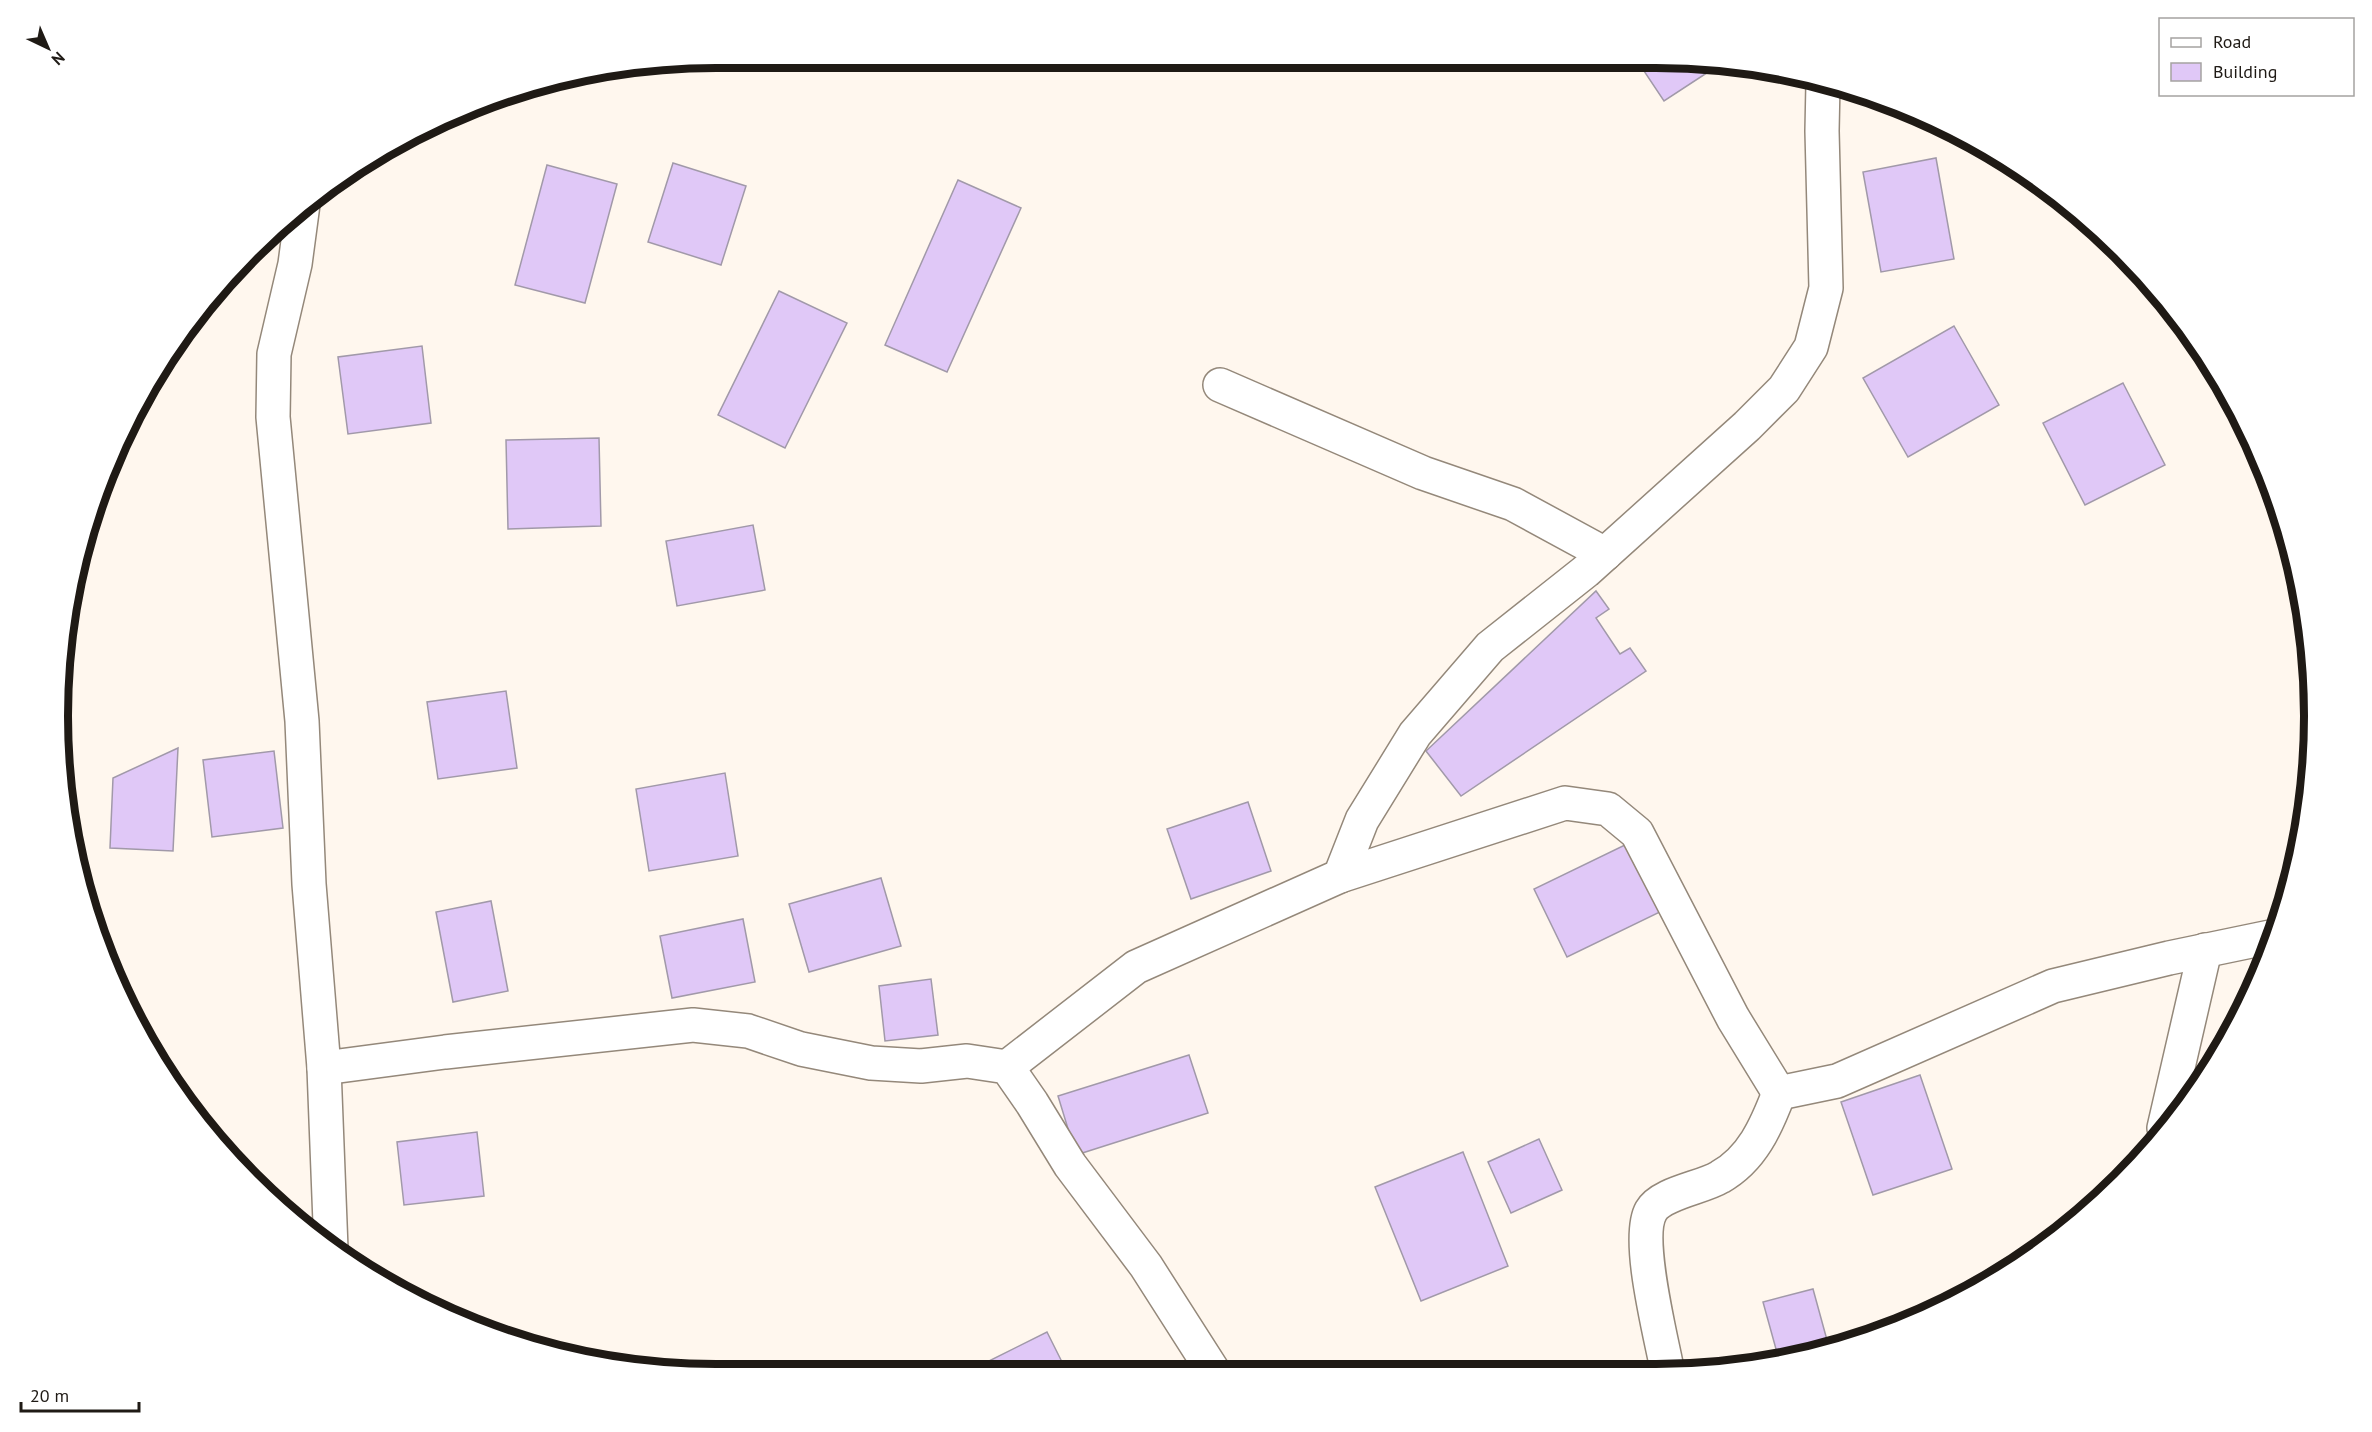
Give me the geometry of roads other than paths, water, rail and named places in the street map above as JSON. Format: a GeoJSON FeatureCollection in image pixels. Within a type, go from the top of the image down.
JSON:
{"type":"FeatureCollection","features":[{"type":"Feature","properties":{"kind":"street"},"geometry":{"type":"LineString","coordinates":[[1340,876],[1362,820],[1415,735],[1490,646],[1605,554],[1747,426],[1784,389],[1811,347],[1826,288],[1823,90]]}},
{"type":"Feature","properties":{"kind":"street"},"geometry":{"type":"LineString","coordinates":[[301,218],[295,264],[274,354],[273,417],[302,721],[309,884],[324,1068],[331,1237]]}},
{"type":"Feature","properties":{"kind":"street"},"geometry":{"type":"LineString","coordinates":[[1220,385],[1381,453],[1423,474],[1513,504],[1605,554]]}},
{"type":"Feature","properties":{"kind":"street"},"geometry":{"type":"LineString","coordinates":[[1006,1068],[1136,967],[1340,876],[1565,803],[1608,809],[1637,833],[1733,1018],[1779,1093]]}},
{"type":"Feature","properties":{"kind":"street"},"geometry":{"type":"LineString","coordinates":[[1779,1093],[1837,1081],[2053,986],[2265,938]]}},
{"type":"Feature","properties":{"kind":"street"},"geometry":{"type":"LineString","coordinates":[[2167,1115],[2205,950]]}},
{"type":"Feature","properties":{"kind":"street"},"geometry":{"type":"LineString","coordinates":[[324,1068],[445,1052],[693,1025],[748,1031],[801,1049],[871,1063],[921,1066],[967,1061],[1006,1068],[1032,1103],[1070,1166],[1146,1266],[1209,1364]]}},
{"type":"Feature","properties":{"kind":"street"},"geometry":{"type":"LineString","coordinates":[[1666,1364],[1648,1269],[1646,1226],[1651,1210],[1662,1200],[1720,1177],[1748,1156],[1768,1123],[1779,1093]]}}]}
